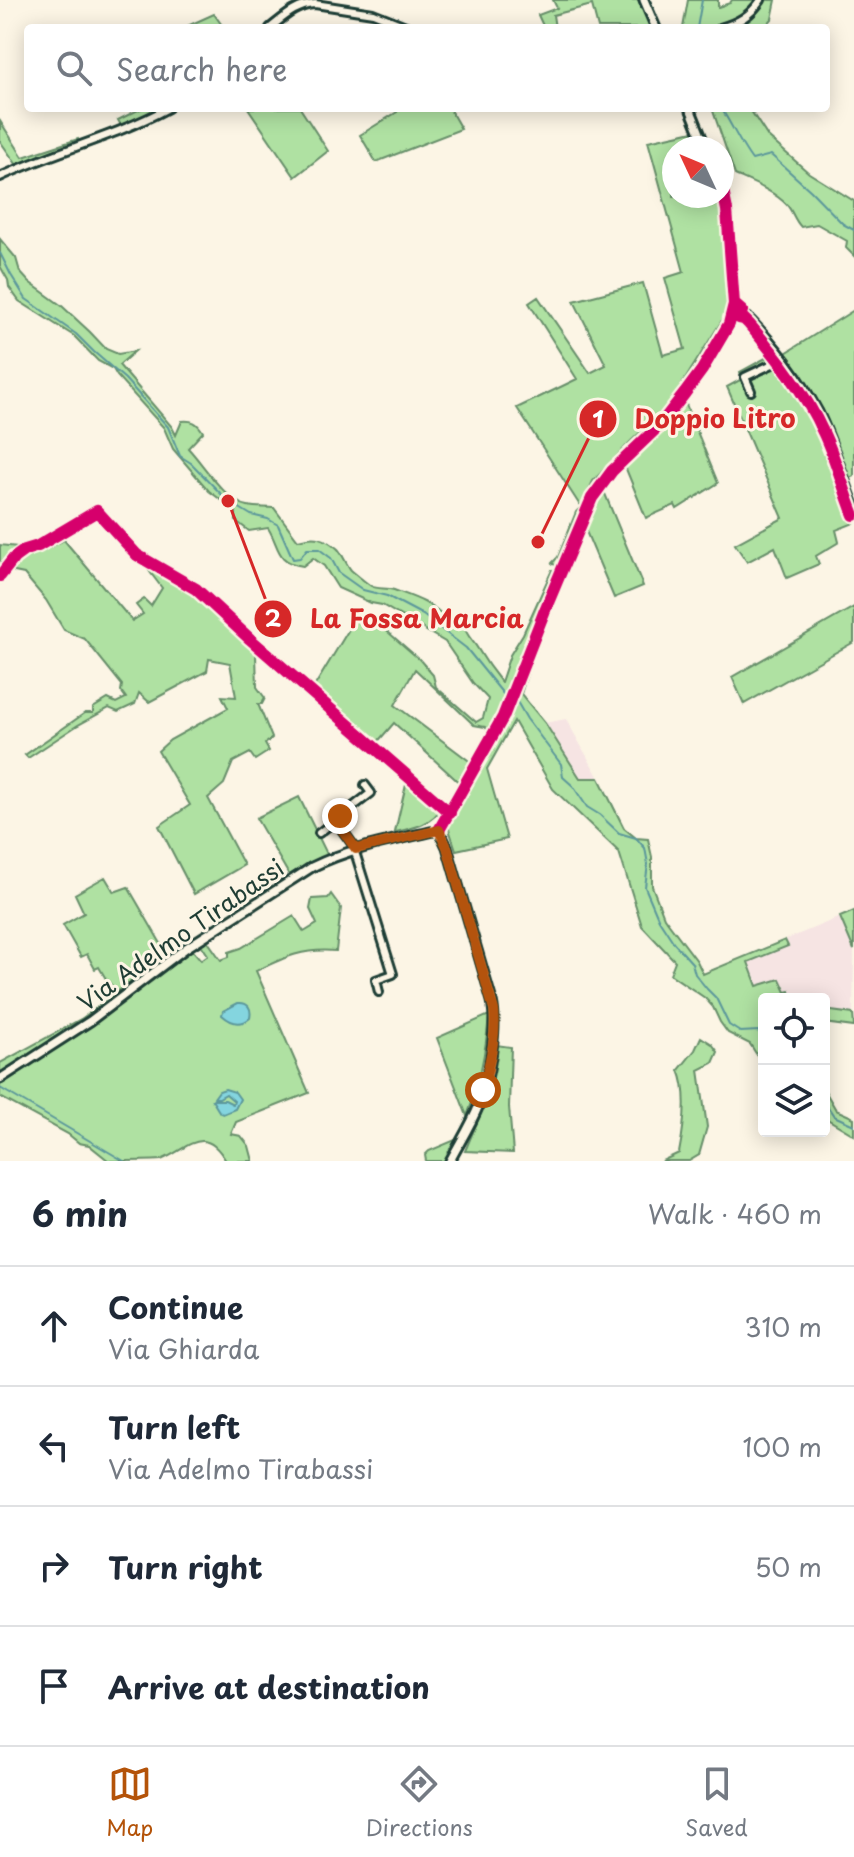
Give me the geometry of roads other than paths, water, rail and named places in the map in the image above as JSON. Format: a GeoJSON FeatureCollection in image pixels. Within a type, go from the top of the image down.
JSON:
{"type":"FeatureCollection","features":[{"type":"Feature","properties":{"kind":"street"},"geometry":{"type":"LineString","coordinates":[[644,0],[654,24]]}},
{"type":"Feature","properties":{"kind":"street"},"geometry":{"type":"LineString","coordinates":[[731,24],[749,15],[761,0]]}},
{"type":"Feature","properties":{"kind":"street"},"geometry":{"type":"LineString","coordinates":[[275,24],[291,11],[315,4],[373,13],[401,24]]}},
{"type":"Feature","properties":{"kind":"street"},"geometry":{"type":"LineString","coordinates":[[0,177],[30,163],[105,137],[159,112]]}},
{"type":"Feature","properties":{"kind":"street"},"geometry":{"type":"LineString","coordinates":[[692,112],[701,136]]}},
{"type":"Feature","properties":{"kind":"street"},"geometry":{"type":"LineString","coordinates":[[450,1161],[480,1102],[493,1044],[495,1018],[453,865],[439,830],[503,717],[592,498],[606,477],[660,425],[685,393],[729,324],[734,304],[727,208]]}},
{"type":"Feature","properties":{"kind":"street"},"geometry":{"type":"LineString","coordinates":[[734,304],[783,359],[818,412],[854,504]]}},
{"type":"Feature","properties":{"kind":"street"},"geometry":{"type":"LineString","coordinates":[[751,391],[745,377],[783,359]]}},
{"type":"Feature","properties":{"kind":"street"},"geometry":{"type":"LineString","coordinates":[[0,576],[25,550],[38,546],[97,511],[137,555],[196,589],[450,813]]}},
{"type":"Feature","properties":{"kind":"street"},"geometry":{"type":"LineString","coordinates":[[319,833],[371,793],[365,785]]}},
{"type":"Feature","properties":{"kind":"street"},"geometry":{"type":"LineString","coordinates":[[335,820],[355,849],[393,974],[376,980],[379,992]]}},
{"type":"Feature","properties":{"kind":"street","name":"Via Adelmo Tirabassi"},"geometry":{"type":"LineString","coordinates":[[0,1079],[90,1021],[163,964],[312,867],[355,849],[439,830]]}},
{"type":"Feature","properties":{"kind":"water"},"geometry":{"type":"Polygon","coordinates":[[[238,1003],[248,1006],[250,1018],[236,1022],[222,1015],[223,1011],[238,1003]]]}},
{"type":"Feature","properties":{"kind":"water"},"geometry":{"type":"Polygon","coordinates":[[[225,1089],[235,1092],[240,1099],[235,1109],[223,1114],[212,1100],[225,1100],[233,1104],[234,1101],[226,1094],[214,1098],[225,1089]]]}},
{"type":"Feature","properties":{"kind":"waterway"},"geometry":{"type":"LineString","coordinates":[[698,24],[702,0]]}},
{"type":"Feature","properties":{"kind":"waterway"},"geometry":{"type":"LineString","coordinates":[[723,112],[752,160],[771,155],[843,224],[854,230]]}},
{"type":"Feature","properties":{"kind":"waterway"},"geometry":{"type":"LineString","coordinates":[[0,253],[26,299],[76,334],[125,379],[168,427],[180,456],[191,463],[228,501],[251,515],[278,525],[293,559],[300,558],[307,549],[319,549],[331,558],[339,573],[363,590],[387,596],[423,615],[466,648],[504,695]]}},
{"type":"Feature","properties":{"kind":"waterway"},"geometry":{"type":"LineString","coordinates":[[516,700],[561,764],[563,777],[587,807],[619,833],[636,838],[645,848],[648,864],[645,887],[659,920],[692,963],[695,974],[716,998],[729,1025],[740,1032],[758,1031]]}},
{"type":"Feature","properties":{"kind":"waterway"},"geometry":{"type":"LineString","coordinates":[[0,1088],[124,1161]]}},
{"type":"Feature","properties":{"kind":"waterway"},"geometry":{"type":"LineString","coordinates":[[830,1110],[834,1116],[854,1125]]}},
{"type":"Feature","properties":{"kind":"place","name":"La Fossa Marcia"},"geometry":{"type":"Point","coordinates":[228,501]}},
{"type":"Feature","properties":{"kind":"place","name":"Doppio Litro"},"geometry":{"type":"Point","coordinates":[538,542]}}]}
